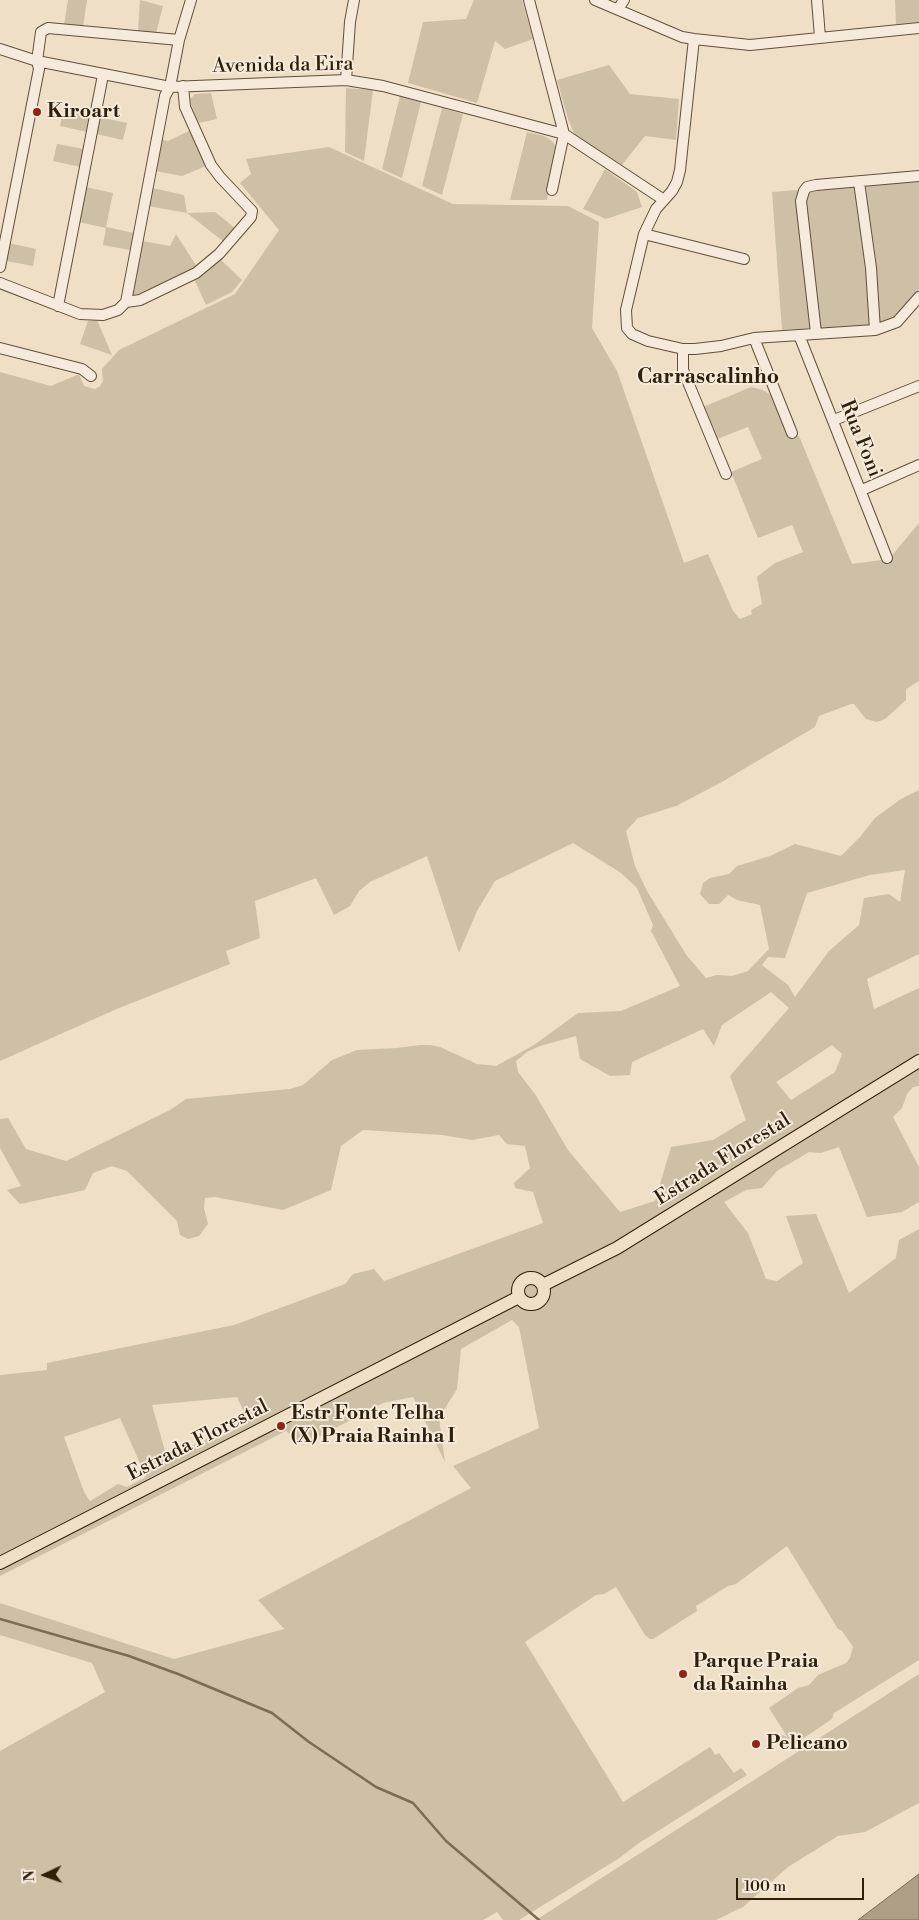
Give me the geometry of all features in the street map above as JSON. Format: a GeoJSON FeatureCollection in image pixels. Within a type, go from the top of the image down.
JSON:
{"type":"FeatureCollection","features":[{"type":"Feature","properties":{"kind":"main road","name":"Estrada Florestal"},"geometry":{"type":"LineString","coordinates":[[0,1563],[519,1297],[523,1301],[534,1304],[540,1300],[544,1292],[542,1285],[617,1248],[919,1061]]}},
{"type":"Feature","properties":{"kind":"street"},"geometry":{"type":"LineString","coordinates":[[0,283],[80,314],[92,316],[112,313],[122,308],[126,302],[165,96],[170,86],[179,40],[191,0]]}},
{"type":"Feature","properties":{"kind":"street"},"geometry":{"type":"LineString","coordinates":[[346,80],[350,22],[354,0]]}},
{"type":"Feature","properties":{"kind":"street"},"geometry":{"type":"LineString","coordinates":[[529,0],[564,134],[552,190]]}},
{"type":"Feature","properties":{"kind":"street"},"geometry":{"type":"LineString","coordinates":[[595,0],[682,36],[750,45],[919,28]]}},
{"type":"Feature","properties":{"kind":"street"},"geometry":{"type":"LineString","coordinates":[[618,9],[624,0]]}},
{"type":"Feature","properties":{"kind":"street"},"geometry":{"type":"LineString","coordinates":[[817,0],[820,37]]}},
{"type":"Feature","properties":{"kind":"street"},"geometry":{"type":"LineString","coordinates":[[0,267],[38,69],[40,35],[46,29],[179,40]]}},
{"type":"Feature","properties":{"kind":"street"},"geometry":{"type":"LineString","coordinates":[[694,39],[680,170],[677,182],[648,221],[644,234],[627,300],[625,320],[627,328],[632,334],[639,338],[683,349],[710,348],[754,338],[875,330],[898,322],[919,297]]}},
{"type":"Feature","properties":{"kind":"street","name":"Avenida da Eira"},"geometry":{"type":"LineString","coordinates":[[0,49],[37,61],[103,75],[170,86],[346,80],[419,94],[564,134],[664,200]]}},
{"type":"Feature","properties":{"kind":"street"},"geometry":{"type":"LineString","coordinates":[[58,306],[103,75]]}},
{"type":"Feature","properties":{"kind":"street"},"geometry":{"type":"LineString","coordinates":[[126,302],[140,300],[204,268],[219,254],[251,217],[251,208],[220,177],[211,165],[185,106],[183,86]]}},
{"type":"Feature","properties":{"kind":"street"},"geometry":{"type":"LineString","coordinates":[[816,333],[801,201],[804,191],[807,187],[919,176]]}},
{"type":"Feature","properties":{"kind":"street"},"geometry":{"type":"LineString","coordinates":[[858,182],[871,268],[875,330]]}},
{"type":"Feature","properties":{"kind":"street"},"geometry":{"type":"LineString","coordinates":[[644,234],[744,259]]}},
{"type":"Feature","properties":{"kind":"street","name":"Rua Foni"},"geometry":{"type":"LineString","coordinates":[[799,335],[862,490],[887,558]]}},
{"type":"Feature","properties":{"kind":"street"},"geometry":{"type":"LineString","coordinates":[[754,338],[792,433]]}},
{"type":"Feature","properties":{"kind":"street"},"geometry":{"type":"LineString","coordinates":[[0,348],[82,368],[91,376]]}},
{"type":"Feature","properties":{"kind":"street"},"geometry":{"type":"LineString","coordinates":[[683,349],[684,370],[726,474]]}},
{"type":"Feature","properties":{"kind":"street"},"geometry":{"type":"LineString","coordinates":[[834,420],[919,386]]}},
{"type":"Feature","properties":{"kind":"street"},"geometry":{"type":"LineString","coordinates":[[862,490],[919,465]]}},
{"type":"Feature","properties":{"kind":"shaded area"},"geometry":{"type":"Polygon","coordinates":[[[68,0],[87,0],[83,27],[64,25],[68,0]]]}},
{"type":"Feature","properties":{"kind":"shaded area"},"geometry":{"type":"Polygon","coordinates":[[[140,0],[163,6],[156,33],[138,31],[140,0]]]}},
{"type":"Feature","properties":{"kind":"shaded area"},"geometry":{"type":"Polygon","coordinates":[[[474,0],[522,0],[533,39],[505,49],[495,41],[477,103],[408,83],[423,22],[466,19],[474,0]]]}},
{"type":"Feature","properties":{"kind":"shaded area"},"geometry":{"type":"Polygon","coordinates":[[[895,0],[919,0],[919,22],[896,24],[895,0]]]}},
{"type":"Feature","properties":{"kind":"shaded area"},"geometry":{"type":"Polygon","coordinates":[[[609,65],[630,94],[679,99],[676,140],[645,136],[622,165],[580,139],[574,133],[557,80],[609,65]]]}},
{"type":"Feature","properties":{"kind":"shaded area"},"geometry":{"type":"Polygon","coordinates":[[[346,88],[373,90],[364,161],[345,152],[346,88]]]}},
{"type":"Feature","properties":{"kind":"shaded area"},"geometry":{"type":"Polygon","coordinates":[[[211,93],[217,119],[199,123],[190,99],[195,94],[211,93]]]}},
{"type":"Feature","properties":{"kind":"shaded area"},"geometry":{"type":"Polygon","coordinates":[[[400,96],[421,102],[402,178],[382,169],[400,96]]]}},
{"type":"Feature","properties":{"kind":"shaded area"},"geometry":{"type":"Polygon","coordinates":[[[442,108],[463,114],[442,195],[422,186],[442,108]]]}},
{"type":"Feature","properties":{"kind":"shaded area"},"geometry":{"type":"Polygon","coordinates":[[[64,109],[91,114],[87,132],[60,126],[64,109]]]}},
{"type":"Feature","properties":{"kind":"shaded area"},"geometry":{"type":"Polygon","coordinates":[[[99,117],[127,123],[123,140],[96,134],[99,117]]]}},
{"type":"Feature","properties":{"kind":"shaded area"},"geometry":{"type":"Polygon","coordinates":[[[191,130],[206,166],[182,176],[155,171],[161,139],[168,141],[191,130]]]}},
{"type":"Feature","properties":{"kind":"shaded area"},"geometry":{"type":"Polygon","coordinates":[[[527,132],[544,136],[555,145],[547,200],[510,200],[527,132]]]}},
{"type":"Feature","properties":{"kind":"shaded area"},"geometry":{"type":"Polygon","coordinates":[[[57,144],[84,149],[81,167],[53,161],[57,144]]]}},
{"type":"Feature","properties":{"kind":"shaded area"},"geometry":{"type":"Polygon","coordinates":[[[329,147],[453,204],[568,206],[599,222],[592,328],[617,371],[684,563],[708,554],[733,611],[740,619],[752,614],[751,610],[762,604],[757,577],[775,563],[803,552],[792,525],[758,538],[731,472],[762,459],[748,427],[717,439],[703,407],[751,387],[763,390],[774,397],[789,436],[799,436],[852,564],[889,559],[919,523],[919,681],[906,689],[906,700],[885,719],[877,722],[866,719],[854,704],[819,716],[815,727],[720,783],[676,806],[638,818],[626,831],[635,866],[647,891],[687,956],[706,978],[717,975],[732,976],[748,971],[769,949],[760,905],[737,900],[728,895],[719,904],[709,904],[700,894],[703,883],[710,878],[729,874],[737,866],[770,856],[795,844],[841,856],[875,818],[901,799],[919,790],[919,954],[867,979],[874,1009],[919,988],[919,1086],[913,1087],[907,1094],[902,1108],[893,1117],[919,1167],[919,1202],[902,1212],[867,1217],[839,1147],[821,1153],[809,1152],[777,1171],[762,1188],[746,1190],[724,1202],[748,1233],[766,1279],[777,1281],[803,1263],[786,1216],[816,1214],[849,1293],[896,1258],[899,1240],[919,1229],[919,1660],[834,1713],[832,1719],[786,1750],[778,1738],[783,1735],[788,1738],[769,1708],[798,1688],[809,1685],[818,1675],[846,1663],[850,1658],[853,1647],[842,1631],[838,1629],[787,1546],[736,1584],[728,1586],[696,1606],[697,1611],[653,1639],[645,1635],[616,1587],[604,1594],[596,1595],[525,1642],[623,1802],[710,1747],[715,1755],[719,1753],[734,1773],[741,1768],[747,1775],[639,1843],[618,1859],[519,1920],[503,1920],[497,1912],[483,1920],[0,1920],[0,1751],[105,1692],[92,1663],[0,1635],[0,1603],[174,1659],[284,1629],[258,1600],[471,1488],[453,1466],[539,1428],[519,1327],[512,1320],[461,1349],[457,1389],[439,1418],[445,1462],[413,1397],[383,1403],[303,1445],[286,1431],[0,1576],[0,1375],[47,1370],[47,1363],[234,1325],[345,1284],[353,1274],[374,1269],[384,1281],[543,1223],[533,1192],[515,1188],[514,1183],[530,1168],[525,1146],[507,1144],[499,1135],[472,1140],[442,1135],[363,1130],[341,1146],[331,1190],[283,1210],[215,1197],[205,1198],[204,1208],[208,1224],[199,1236],[188,1239],[180,1235],[177,1221],[127,1171],[112,1166],[93,1173],[85,1190],[20,1204],[7,1190],[21,1186],[0,1148],[0,1119],[8,1118],[26,1149],[66,1161],[170,1110],[186,1099],[290,1089],[303,1085],[332,1060],[357,1050],[430,1045],[440,1047],[477,1064],[496,1066],[534,1045],[578,1013],[621,1011],[680,986],[651,931],[653,925],[637,888],[621,873],[573,843],[495,881],[477,911],[459,953],[427,856],[370,882],[359,891],[350,906],[334,915],[316,878],[255,901],[260,938],[226,951],[230,964],[119,1008],[0,1061],[0,372],[51,386],[79,374],[84,386],[95,389],[103,381],[102,369],[119,350],[235,294],[279,230],[240,183],[251,174],[246,159],[329,147]],[[905,870],[870,875],[807,893],[785,958],[768,957],[762,965],[788,985],[795,997],[829,951],[859,925],[864,898],[889,894],[900,902],[905,870]],[[771,992],[722,1025],[714,1046],[703,1029],[632,1062],[630,1075],[610,1076],[580,1059],[576,1036],[540,1046],[527,1052],[516,1061],[518,1072],[535,1094],[568,1150],[620,1212],[655,1201],[671,1147],[713,1140],[746,1120],[730,1076],[789,1008],[771,992]],[[832,1045],[776,1082],[791,1100],[835,1072],[842,1054],[832,1045]],[[237,1397],[152,1405],[167,1458],[210,1437],[221,1437],[244,1425],[245,1414],[237,1397]],[[120,1418],[64,1437],[84,1492],[90,1501],[118,1484],[127,1487],[146,1477],[120,1418]]]}},
{"type":"Feature","properties":{"kind":"shaded area"},"geometry":{"type":"Polygon","coordinates":[[[605,169],[637,192],[642,207],[606,219],[583,209],[605,169]]]}},
{"type":"Feature","properties":{"kind":"shaded area"},"geometry":{"type":"Polygon","coordinates":[[[919,180],[919,289],[904,310],[888,324],[782,330],[772,192],[919,180]]]}},
{"type":"Feature","properties":{"kind":"shaded area"},"geometry":{"type":"Polygon","coordinates":[[[86,187],[113,193],[106,227],[134,233],[130,250],[103,245],[106,228],[79,222],[86,187]]]}},
{"type":"Feature","properties":{"kind":"shaded area"},"geometry":{"type":"Polygon","coordinates":[[[152,188],[184,195],[187,213],[148,206],[152,188]]]}},
{"type":"Feature","properties":{"kind":"shaded area"},"geometry":{"type":"Polygon","coordinates":[[[215,212],[235,228],[224,242],[187,213],[215,212]]]}},
{"type":"Feature","properties":{"kind":"shaded area"},"geometry":{"type":"Polygon","coordinates":[[[176,234],[197,267],[133,296],[142,241],[170,246],[176,234]]]}},
{"type":"Feature","properties":{"kind":"shaded area"},"geometry":{"type":"Polygon","coordinates":[[[9,243],[36,249],[33,266],[6,261],[9,243]]]}},
{"type":"Feature","properties":{"kind":"shaded area"},"geometry":{"type":"Polygon","coordinates":[[[221,260],[242,280],[232,292],[206,305],[194,279],[202,276],[221,260]]]}},
{"type":"Feature","properties":{"kind":"shaded area"},"geometry":{"type":"Polygon","coordinates":[[[97,320],[112,355],[80,344],[88,321],[97,320]]]}},
{"type":"Feature","properties":{"kind":"shaded area"},"geometry":{"type":"Polygon","coordinates":[[[919,1674],[919,1803],[865,1832],[838,1836],[788,1867],[743,1907],[716,1920],[536,1920],[919,1674]]]}},
{"type":"Feature","properties":{"kind":"shaded area"},"geometry":{"type":"Polygon","coordinates":[[[919,1874],[919,1920],[858,1920],[919,1874]]]}},
{"type":"Feature","properties":{"kind":"waterway"},"geometry":{"type":"LineString","coordinates":[[0,1619],[129,1656],[272,1713],[309,1742],[376,1787],[413,1803],[446,1841],[539,1920]]}},
{"type":"Feature","properties":{"kind":"place","name":"Kiroart"},"geometry":{"type":"Point","coordinates":[37,112]}},
{"type":"Feature","properties":{"kind":"place","name":"Estr Fonte Telha (X) Praia Rainha I"},"geometry":{"type":"Point","coordinates":[281,1426]}},
{"type":"Feature","properties":{"kind":"place","name":"Parque Praia da Rainha"},"geometry":{"type":"Point","coordinates":[683,1674]}},
{"type":"Feature","properties":{"kind":"place","name":"Pelicano"},"geometry":{"type":"Point","coordinates":[756,1744]}},
{"type":"Feature","properties":{"kind":"district","name":"Carrascalinho"},"geometry":{"type":"Point","coordinates":[708,378]}}]}
